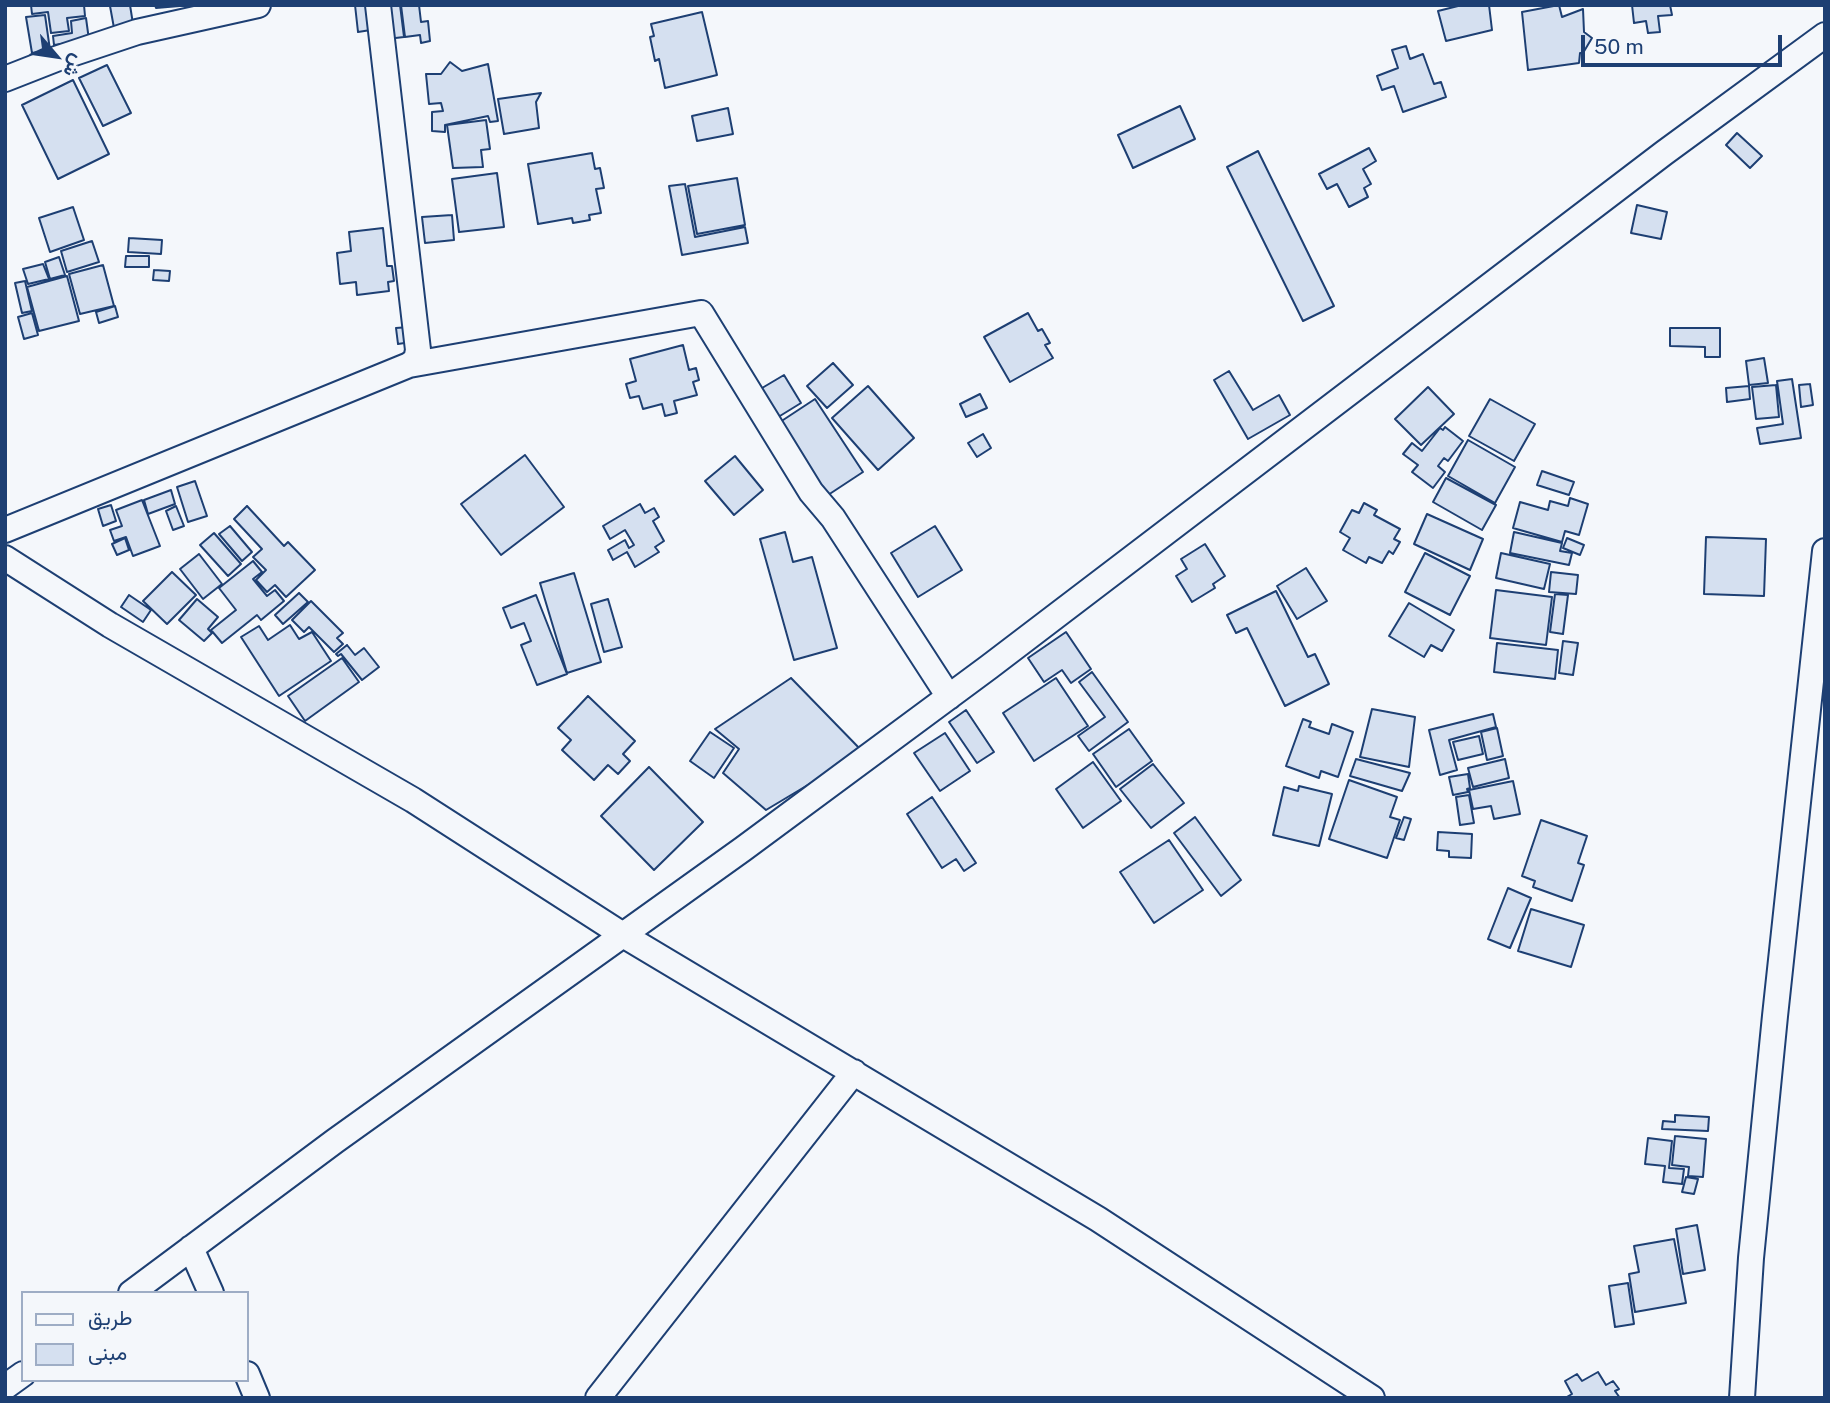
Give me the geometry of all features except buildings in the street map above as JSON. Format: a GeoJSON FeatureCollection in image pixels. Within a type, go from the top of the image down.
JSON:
{"type":"FeatureCollection","features":[{"type":"Feature","properties":{"kind":"street"},"geometry":{"type":"LineString","coordinates":[[5,79],[137,32],[258,5]]}},
{"type":"Feature","properties":{"kind":"street"},"geometry":{"type":"LineString","coordinates":[[378,5],[418,350],[416,360],[409,365]]}},
{"type":"Feature","properties":{"kind":"street"},"geometry":{"type":"LineString","coordinates":[[134,1291],[335,1141],[950,696],[1234,483],[1653,161],[1825,35]]}},
{"type":"Feature","properties":{"kind":"street"},"geometry":{"type":"LineString","coordinates":[[5,530],[409,365],[701,313],[811,492],[833,519],[950,696]]}},
{"type":"Feature","properties":{"kind":"street"},"geometry":{"type":"LineString","coordinates":[[1742,1398],[1751,1258],[1773,1029],[1825,551]]}},
{"type":"Feature","properties":{"kind":"street"},"geometry":{"type":"LineString","coordinates":[[5,558],[110,625],[413,800],[623,935],[1098,1219],[1372,1398]]}},
{"type":"Feature","properties":{"kind":"street"},"geometry":{"type":"LineString","coordinates":[[598,1398],[854,1072]]}},
{"type":"Feature","properties":{"kind":"street"},"geometry":{"type":"LineString","coordinates":[[191,1248],[210,1291]]}},
{"type":"Feature","properties":{"kind":"street"},"geometry":{"type":"LineString","coordinates":[[5,1387],[21,1375]]}},
{"type":"Feature","properties":{"kind":"street"},"geometry":{"type":"LineString","coordinates":[[248,1376],[257,1398]]}}]}
